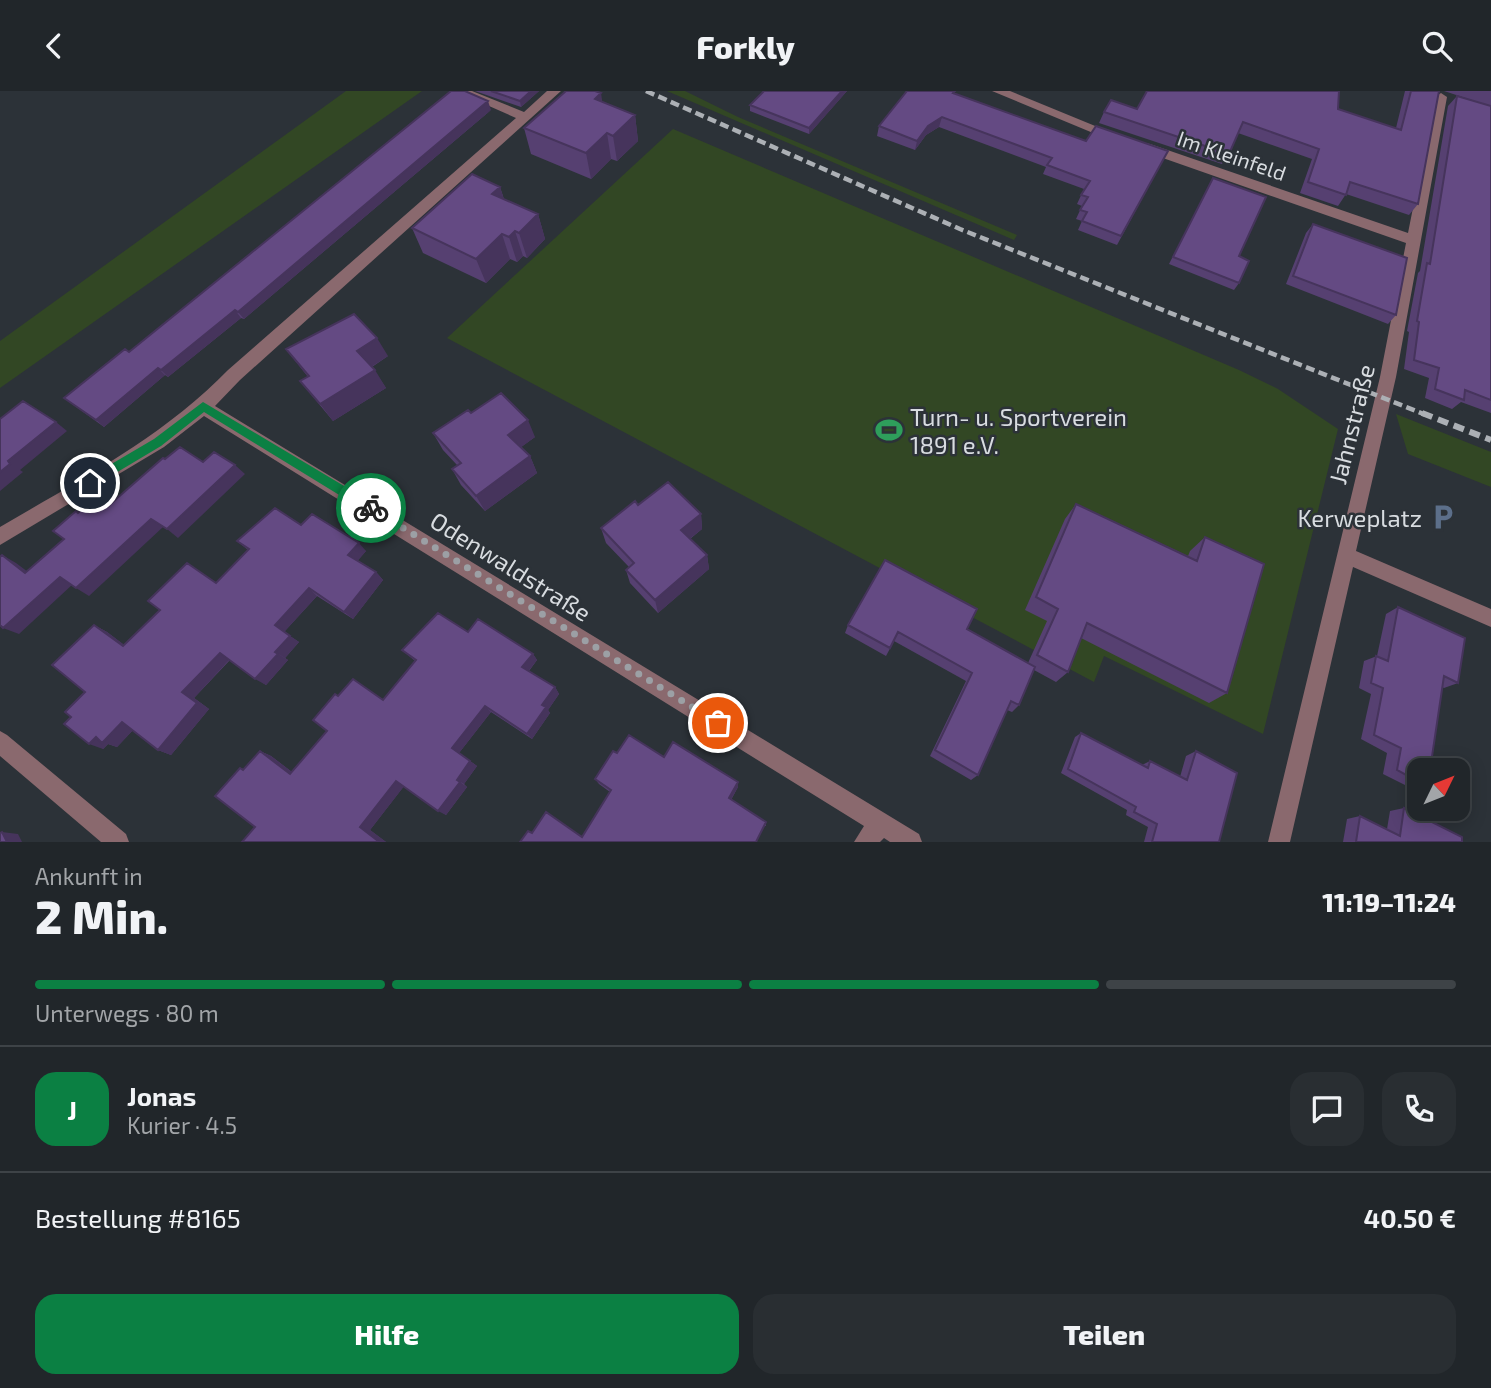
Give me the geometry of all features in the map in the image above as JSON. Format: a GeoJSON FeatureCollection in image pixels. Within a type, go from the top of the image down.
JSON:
{"type":"FeatureCollection","features":[{"type":"Feature","properties":{"kind":"street"},"geometry":{"type":"LineString","coordinates":[[461,91],[525,117]]}},
{"type":"Feature","properties":{"kind":"street"},"geometry":{"type":"LineString","coordinates":[[0,537],[158,442],[203,407],[234,375],[555,91]]}},
{"type":"Feature","properties":{"kind":"street","name":"Im Kleinfeld"},"geometry":{"type":"LineString","coordinates":[[998,91],[1086,127],[1415,241]]}},
{"type":"Feature","properties":{"kind":"street","name":"Jahnstraße"},"geometry":{"type":"LineString","coordinates":[[1279,842],[1388,377],[1442,97]]}},
{"type":"Feature","properties":{"kind":"street","name":"Odenwaldstraße"},"geometry":{"type":"LineString","coordinates":[[203,407],[911,842]]}},
{"type":"Feature","properties":{"kind":"street"},"geometry":{"type":"LineString","coordinates":[[1345,555],[1491,618]]}},
{"type":"Feature","properties":{"kind":"street"},"geometry":{"type":"LineString","coordinates":[[0,742],[118,842]]}},
{"type":"Feature","properties":{"kind":"street"},"geometry":{"type":"LineString","coordinates":[[865,842],[881,824]]}},
{"type":"Feature","properties":{"kind":"green space"},"geometry":{"type":"Polygon","coordinates":[[[346,91],[422,91],[0,388],[0,341],[346,91]]]}},
{"type":"Feature","properties":{"kind":"green space"},"geometry":{"type":"Polygon","coordinates":[[[667,91],[685,91],[738,117],[1017,235],[1014,240],[667,91]]]}},
{"type":"Feature","properties":{"kind":"green space","name":"Turn- u. Sportverein 1891 e.V."},"geometry":{"type":"Polygon","coordinates":[[[673,129],[1239,370],[1278,389],[1338,429],[1263,734],[1104,656],[1094,682],[447,338],[673,129]]]}},
{"type":"Feature","properties":{"kind":"green space"},"geometry":{"type":"Polygon","coordinates":[[[1396,414],[1491,452],[1491,487],[1408,454],[1396,414]]]}},
{"type":"Feature","properties":{"kind":"building"},"geometry":{"type":"Polygon","coordinates":[[[451,91],[465,91],[488,101],[238,312],[235,310],[161,370],[158,368],[96,420],[64,398],[125,349],[129,352],[451,91]]]}},
{"type":"Feature","properties":{"kind":"building"},"geometry":{"type":"Polygon","coordinates":[[[491,91],[531,91],[520,101],[491,91]]]}},
{"type":"Feature","properties":{"kind":"building"},"geometry":{"type":"Polygon","coordinates":[[[566,91],[601,93],[595,99],[635,115],[613,136],[607,133],[586,153],[524,128],[566,91]]]}},
{"type":"Feature","properties":{"kind":"building"},"geometry":{"type":"Polygon","coordinates":[[[764,91],[842,91],[809,128],[750,105],[764,91]]]}},
{"type":"Feature","properties":{"kind":"building"},"geometry":{"type":"Polygon","coordinates":[[[907,91],[955,91],[953,93],[1086,141],[1096,126],[1168,151],[1121,236],[1082,221],[1087,212],[1080,210],[1088,197],[1081,195],[1090,181],[1047,165],[1052,158],[942,117],[928,126],[917,141],[879,126],[907,91]]]}},
{"type":"Feature","properties":{"kind":"building"},"geometry":{"type":"Polygon","coordinates":[[[1147,91],[1339,91],[1338,109],[1401,130],[1411,91],[1439,91],[1418,204],[1350,182],[1346,195],[1308,182],[1319,149],[1243,122],[1229,154],[1104,112],[1111,100],[1137,109],[1147,91]]]}},
{"type":"Feature","properties":{"kind":"building"},"geometry":{"type":"Polygon","coordinates":[[[1457,96],[1491,106],[1491,400],[1465,390],[1464,400],[1435,389],[1439,368],[1414,360],[1417,321],[1427,263],[1430,264],[1457,96]]]}},
{"type":"Feature","properties":{"kind":"building"},"geometry":{"type":"Polygon","coordinates":[[[472,174],[500,187],[492,194],[538,214],[519,233],[515,231],[509,237],[502,234],[476,259],[412,228],[472,174]]]}},
{"type":"Feature","properties":{"kind":"building"},"geometry":{"type":"Polygon","coordinates":[[[1213,178],[1266,197],[1239,256],[1249,261],[1239,283],[1173,257],[1213,178]]]}},
{"type":"Feature","properties":{"kind":"building"},"geometry":{"type":"Polygon","coordinates":[[[1313,224],[1407,258],[1396,315],[1293,276],[1313,224]]]}},
{"type":"Feature","properties":{"kind":"building"},"geometry":{"type":"Polygon","coordinates":[[[354,314],[377,338],[357,351],[375,370],[320,404],[300,381],[309,376],[286,349],[354,314]]]}},
{"type":"Feature","properties":{"kind":"building"},"geometry":{"type":"Polygon","coordinates":[[[501,393],[528,420],[508,435],[530,456],[476,496],[452,469],[461,463],[433,433],[501,393]]]}},
{"type":"Feature","properties":{"kind":"building"},"geometry":{"type":"Polygon","coordinates":[[[23,401],[56,422],[8,461],[10,464],[0,472],[0,419],[23,401]]]}},
{"type":"Feature","properties":{"kind":"building"},"geometry":{"type":"Polygon","coordinates":[[[180,447],[203,462],[214,452],[235,465],[167,529],[151,519],[76,588],[60,577],[3,628],[0,625],[0,557],[2,555],[25,573],[64,539],[53,531],[76,511],[78,513],[94,499],[107,507],[163,458],[180,447]]]}},
{"type":"Feature","properties":{"kind":"building"},"geometry":{"type":"Polygon","coordinates":[[[668,482],[701,514],[681,530],[707,555],[655,600],[626,570],[634,563],[601,528],[635,501],[638,505],[668,482]]]}},
{"type":"Feature","properties":{"kind":"building","name":"Turn- u. Sportverein 1891 e.V."},"geometry":{"type":"Polygon","coordinates":[[[1076,504],[1197,561],[1205,537],[1264,564],[1227,693],[1087,623],[1068,672],[1037,655],[1058,609],[1036,597],[1076,504]]]}},
{"type":"Feature","properties":{"kind":"building"},"geometry":{"type":"Polygon","coordinates":[[[275,508],[301,525],[312,514],[359,543],[348,555],[376,572],[344,612],[309,588],[275,625],[290,636],[255,679],[220,653],[182,692],[197,703],[158,750],[122,722],[102,743],[96,737],[89,744],[64,724],[71,717],[65,712],[85,692],[52,665],[94,625],[123,646],[160,610],[148,601],[187,563],[216,583],[249,549],[237,541],[275,508]]]}},
{"type":"Feature","properties":{"kind":"building"},"geometry":{"type":"Polygon","coordinates":[[[885,560],[977,609],[967,629],[1035,667],[1019,705],[1011,701],[978,775],[935,750],[972,673],[898,632],[890,648],[848,625],[885,560]]]}},
{"type":"Feature","properties":{"kind":"building"},"geometry":{"type":"Polygon","coordinates":[[[1398,607],[1465,638],[1458,683],[1444,676],[1432,758],[1407,758],[1407,775],[1397,770],[1401,748],[1374,735],[1383,688],[1371,683],[1376,656],[1388,661],[1398,607]]]}},
{"type":"Feature","properties":{"kind":"building"},"geometry":{"type":"Polygon","coordinates":[[[438,613],[468,632],[478,619],[533,654],[522,667],[555,687],[542,705],[546,707],[527,734],[485,706],[452,748],[470,761],[457,780],[460,782],[438,811],[396,781],[360,827],[377,842],[242,842],[255,827],[215,796],[240,768],[243,770],[260,751],[290,774],[327,731],[313,720],[335,694],[338,696],[353,679],[383,700],[416,660],[402,650],[438,613]]]}},
{"type":"Feature","properties":{"kind":"building"},"geometry":{"type":"Polygon","coordinates":[[[1081,733],[1148,768],[1150,761],[1187,780],[1196,751],[1237,773],[1219,842],[1152,842],[1157,824],[1134,812],[1136,807],[1068,769],[1081,733]]]}},
{"type":"Feature","properties":{"kind":"building"},"geometry":{"type":"Polygon","coordinates":[[[629,735],[664,757],[673,742],[738,782],[729,798],[766,822],[756,842],[520,842],[528,831],[532,833],[546,812],[582,837],[611,790],[595,779],[613,751],[617,753],[629,735]]]}},
{"type":"Feature","properties":{"kind":"building"},"geometry":{"type":"Polygon","coordinates":[[[1404,808],[1407,810],[1407,821],[1430,821],[1462,837],[1462,842],[1356,842],[1360,816],[1400,836],[1404,808]]]}},
{"type":"Feature","properties":{"kind":"building"},"geometry":{"type":"Polygon","coordinates":[[[2,832],[7,842],[0,842],[2,832]]]}},
{"type":"Feature","properties":{"kind":"railway"},"geometry":{"type":"LineString","coordinates":[[646,91],[960,229],[1426,415]]}},
{"type":"Feature","properties":{"kind":"railway"},"geometry":{"type":"LineString","coordinates":[[1422,413],[1491,440]]}},
{"type":"Feature","properties":{"kind":"way so far"},"geometry":{"type":"LineString","coordinates":[[371,508],[718,723]]}},
{"type":"Feature","properties":{"kind":"place","name":"Turn- u. Sportverein 1891 e.V."},"geometry":{"type":"Point","coordinates":[889,430]}},
{"type":"Feature","properties":{"kind":"place","name":"Kerweplatz"},"geometry":{"type":"Point","coordinates":[1443,517]}},
{"type":"Feature","properties":{"kind":"route"},"geometry":{"type":"LineString","coordinates":[[90,483],[158,442],[203,407],[371,508]]}}]}
